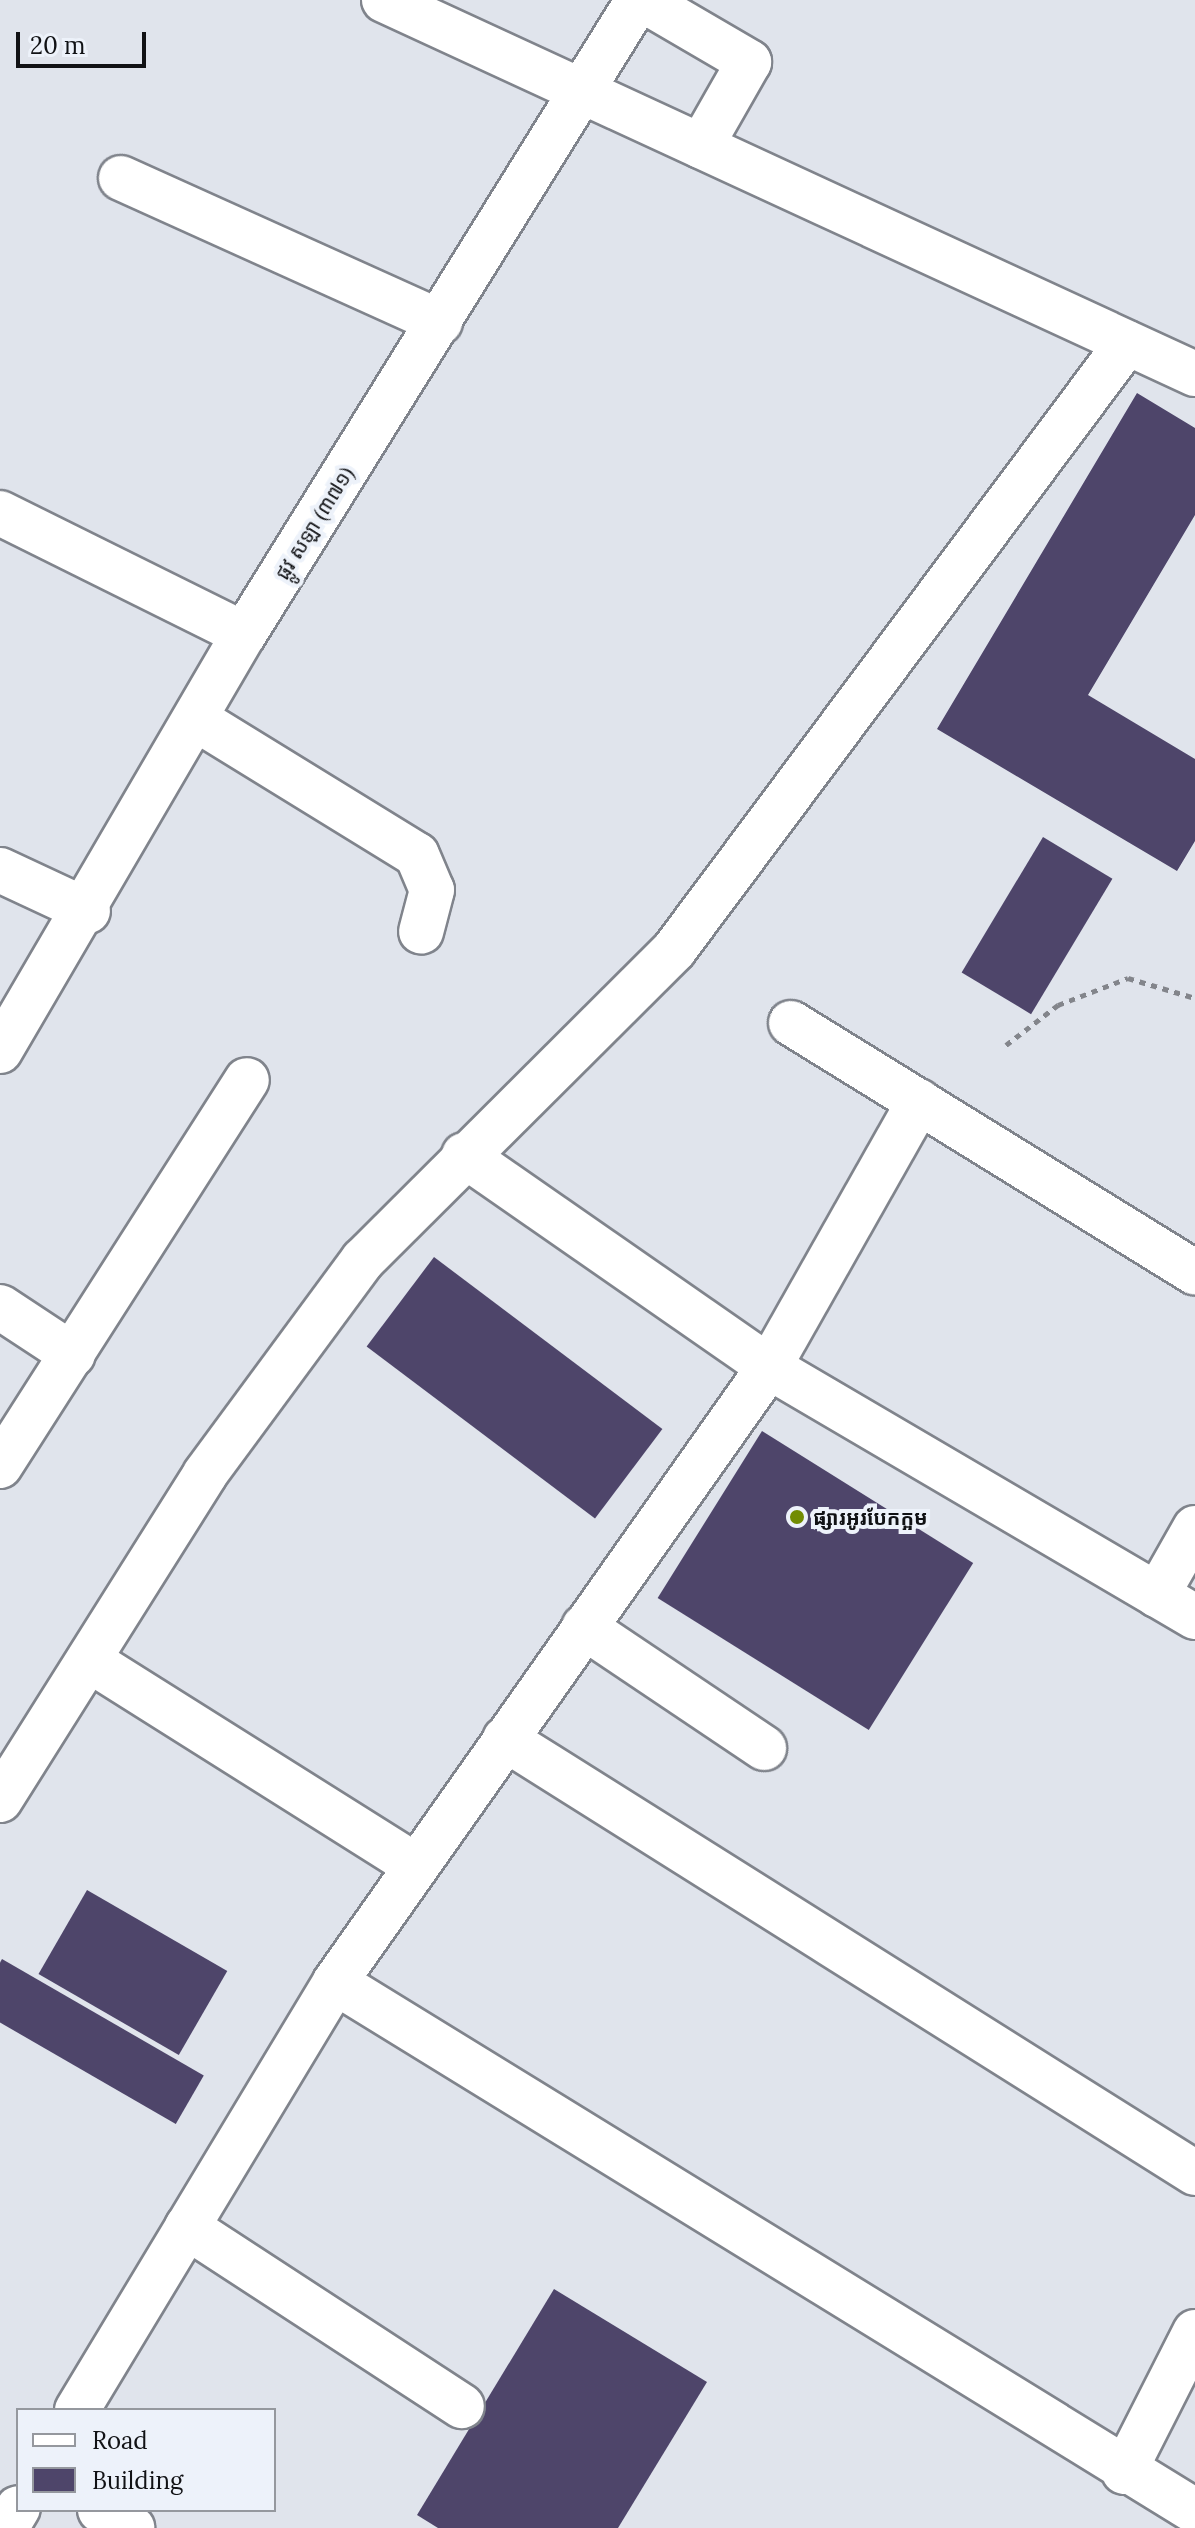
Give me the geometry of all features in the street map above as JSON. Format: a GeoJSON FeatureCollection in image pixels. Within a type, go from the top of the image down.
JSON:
{"type":"FeatureCollection","features":[{"type":"Feature","properties":{"kind":"street"},"geometry":{"type":"LineString","coordinates":[[384,0],[1195,374]]}},
{"type":"Feature","properties":{"kind":"street"},"geometry":{"type":"LineString","coordinates":[[641,0],[749,62],[701,146]]}},
{"type":"Feature","properties":{"kind":"street","name":"ផ្លូវ សឡា (៣៧១)"},"geometry":{"type":"LineString","coordinates":[[0,1051],[88,911],[244,634],[641,0]]}},
{"type":"Feature","properties":{"kind":"street"},"geometry":{"type":"LineString","coordinates":[[121,178],[440,322]]}},
{"type":"Feature","properties":{"kind":"street"},"geometry":{"type":"LineString","coordinates":[[0,1800],[205,1474],[354,1273],[464,1155],[674,950],[1127,343]]}},
{"type":"Feature","properties":{"kind":"street"},"geometry":{"type":"LineString","coordinates":[[0,513],[244,634]]}},
{"type":"Feature","properties":{"kind":"street"},"geometry":{"type":"LineString","coordinates":[[196,719],[417,855],[432,890],[421,932]]}},
{"type":"Feature","properties":{"kind":"street"},"geometry":{"type":"LineString","coordinates":[[0,870],[88,911]]}},
{"type":"Feature","properties":{"kind":"street"},"geometry":{"type":"LineString","coordinates":[[791,1023],[1195,1273]]}},
{"type":"Feature","properties":{"kind":"street"},"geometry":{"type":"LineString","coordinates":[[0,1466],[247,1080]]}},
{"type":"Feature","properties":{"kind":"street"},"geometry":{"type":"LineString","coordinates":[[78,2408],[335,1982],[769,1367],[919,1102]]}},
{"type":"Feature","properties":{"kind":"street"},"geometry":{"type":"LineString","coordinates":[[464,1155],[769,1367],[1195,1617]]}},
{"type":"Feature","properties":{"kind":"street"},"geometry":{"type":"LineString","coordinates":[[0,1307],[73,1355]]}},
{"type":"Feature","properties":{"kind":"street"},"geometry":{"type":"LineString","coordinates":[[1157,1595],[1195,1528]]}},
{"type":"Feature","properties":{"kind":"street"},"geometry":{"type":"LineString","coordinates":[[584,1627],[764,1748]]}},
{"type":"Feature","properties":{"kind":"street"},"geometry":{"type":"LineString","coordinates":[[89,1660],[416,1866]]}},
{"type":"Feature","properties":{"kind":"street"},"geometry":{"type":"LineString","coordinates":[[505,1739],[1195,2173]]}},
{"type":"Feature","properties":{"kind":"street"},"geometry":{"type":"LineString","coordinates":[[335,1982],[1124,2472],[1195,2511]]}},
{"type":"Feature","properties":{"kind":"street"},"geometry":{"type":"LineString","coordinates":[[187,2227],[462,2406]]}},
{"type":"Feature","properties":{"kind":"street"},"geometry":{"type":"LineString","coordinates":[[1124,2472],[1195,2332]]}},
{"type":"Feature","properties":{"kind":"street"},"geometry":{"type":"LineString","coordinates":[[104,2512],[132,2528]]}},
{"type":"Feature","properties":{"kind":"path"},"geometry":{"type":"LineString","coordinates":[[1006,1045],[1058,1005],[1128,978],[1195,998]]}},
{"type":"Feature","properties":{"kind":"building"},"geometry":{"type":"Polygon","coordinates":[[[1137,393],[1195,428],[1195,515],[1088,695],[1195,759],[1195,841],[1177,871],[937,729],[1137,393]]]}},
{"type":"Feature","properties":{"kind":"building"},"geometry":{"type":"Polygon","coordinates":[[[1043,837],[1112,879],[1031,1014],[962,972],[1043,837]]]}},
{"type":"Feature","properties":{"kind":"building"},"geometry":{"type":"Polygon","coordinates":[[[434,1257],[662,1429],[595,1519],[367,1346],[434,1257]]]}},
{"type":"Feature","properties":{"kind":"building"},"geometry":{"type":"Polygon","coordinates":[[[762,1431],[973,1563],[869,1730],[658,1598],[762,1431]]]}},
{"type":"Feature","properties":{"kind":"building"},"geometry":{"type":"Polygon","coordinates":[[[87,1890],[227,1971],[179,2055],[38,1974],[87,1890]]]}},
{"type":"Feature","properties":{"kind":"building"},"geometry":{"type":"Polygon","coordinates":[[[2,1959],[204,2076],[176,2124],[0,2023],[2,1959]]]}},
{"type":"Feature","properties":{"kind":"building"},"geometry":{"type":"Polygon","coordinates":[[[554,2289],[707,2382],[618,2528],[438,2528],[417,2515],[554,2289]]]}},
{"type":"Feature","properties":{"kind":"place","name":"ផ្សារអូរបែកក្អម"},"geometry":{"type":"Point","coordinates":[797,1517]}}]}
